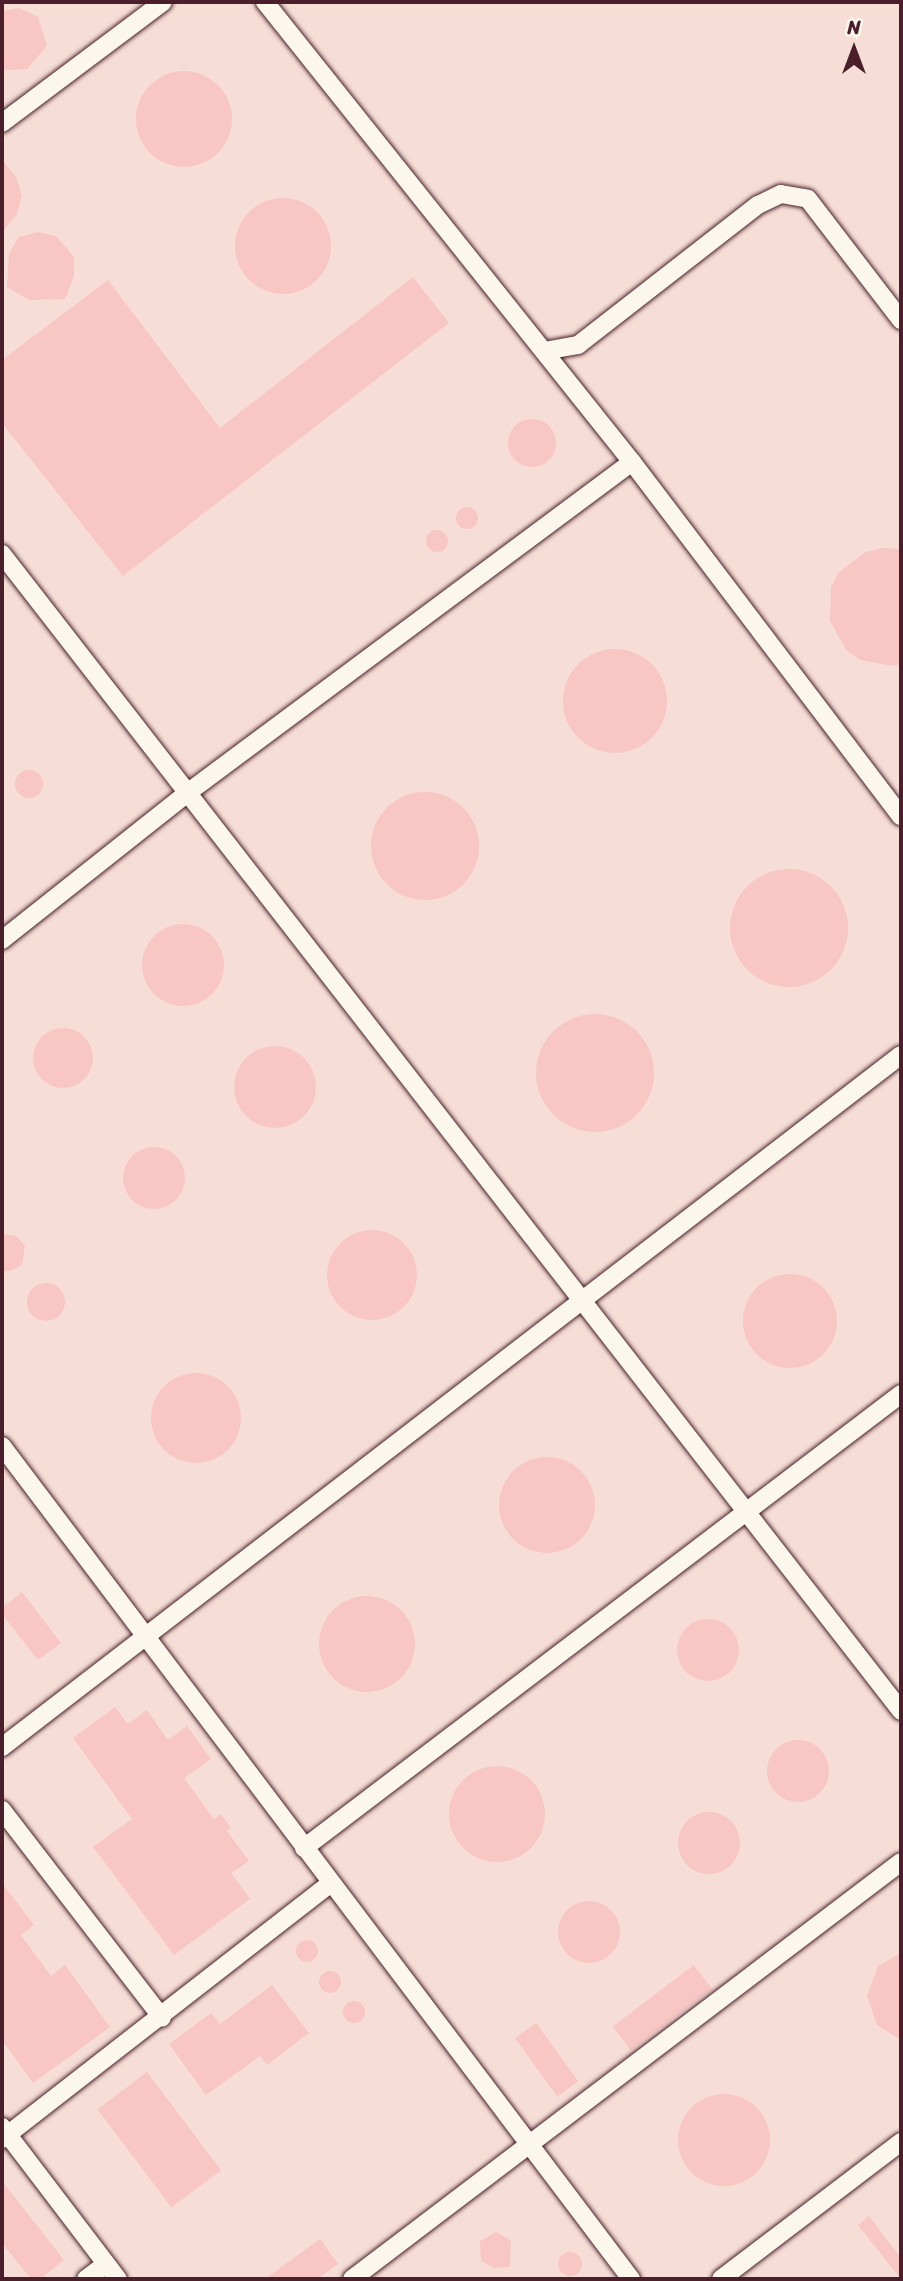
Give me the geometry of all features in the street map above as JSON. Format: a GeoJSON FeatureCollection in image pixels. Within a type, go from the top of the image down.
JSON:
{"type":"FeatureCollection","features":[{"type":"Feature","properties":{"kind":"lane"},"geometry":{"type":"LineString","coordinates":[[2,123],[163,2]]}},
{"type":"Feature","properties":{"kind":"lane"},"geometry":{"type":"LineString","coordinates":[[265,2],[632,462],[901,816]]}},
{"type":"Feature","properties":{"kind":"lane"},"geometry":{"type":"LineString","coordinates":[[544,351],[578,345],[758,205],[781,194],[807,199],[901,320]]}},
{"type":"Feature","properties":{"kind":"lane"},"geometry":{"type":"LineString","coordinates":[[2,940],[190,791],[632,462]]}},
{"type":"Feature","properties":{"kind":"lane"},"geometry":{"type":"LineString","coordinates":[[2,554],[190,791],[579,1300],[901,1711]]}},
{"type":"Feature","properties":{"kind":"lane"},"geometry":{"type":"LineString","coordinates":[[2,1747],[579,1300],[901,1055]]}},
{"type":"Feature","properties":{"kind":"lane"},"geometry":{"type":"LineString","coordinates":[[304,1848],[901,1394]]}},
{"type":"Feature","properties":{"kind":"lane"},"geometry":{"type":"LineString","coordinates":[[2,1446],[142,1637],[631,2279]]}},
{"type":"Feature","properties":{"kind":"lane"},"geometry":{"type":"LineString","coordinates":[[2,1810],[162,2018]]}},
{"type":"Feature","properties":{"kind":"lane"},"geometry":{"type":"LineString","coordinates":[[352,2279],[376,2272],[528,2146],[901,1862]]}},
{"type":"Feature","properties":{"kind":"lane"},"geometry":{"type":"LineString","coordinates":[[118,2279],[4,2134],[162,2018],[330,1884]]}},
{"type":"Feature","properties":{"kind":"lane"},"geometry":{"type":"LineString","coordinates":[[720,2279],[901,2142]]}},
{"type":"Feature","properties":{"kind":"lane"},"geometry":{"type":"LineString","coordinates":[[86,2279],[106,2264]]}},
{"type":"Feature","properties":{"kind":"shaded area"},"geometry":{"type":"Polygon","coordinates":[[[2,2],[901,2],[901,2279],[2,2279],[2,2]]]}},
{"type":"Feature","properties":{"kind":"building"},"geometry":{"type":"Polygon","coordinates":[[[19,8],[38,17],[47,46],[27,69],[7,70],[2,68],[2,11],[19,8]]]}},
{"type":"Feature","properties":{"kind":"building"},"geometry":{"type":"Polygon","coordinates":[[[184,71],[202,75],[218,85],[228,101],[232,119],[228,137],[218,153],[202,163],[184,167],[166,163],[150,153],[140,137],[136,119],[140,101],[150,85],[166,75],[184,71]]]}},
{"type":"Feature","properties":{"kind":"building"},"geometry":{"type":"Polygon","coordinates":[[[2,160],[16,177],[22,195],[17,214],[2,232],[2,160]]]}},
{"type":"Feature","properties":{"kind":"building"},"geometry":{"type":"Polygon","coordinates":[[[283,198],[301,202],[317,212],[327,228],[331,246],[327,264],[317,280],[301,290],[283,294],[265,290],[249,280],[239,264],[235,246],[239,228],[249,212],[265,202],[283,198]]]}},
{"type":"Feature","properties":{"kind":"building"},"geometry":{"type":"Polygon","coordinates":[[[38,232],[56,236],[74,257],[74,276],[65,299],[29,300],[7,287],[9,253],[19,237],[38,232]]]}},
{"type":"Feature","properties":{"kind":"building"},"geometry":{"type":"Polygon","coordinates":[[[413,277],[449,323],[123,576],[2,423],[2,360],[108,280],[220,428],[413,277]]]}},
{"type":"Feature","properties":{"kind":"building"},"geometry":{"type":"Polygon","coordinates":[[[532,419],[549,426],[556,443],[549,460],[532,467],[515,460],[508,443],[515,426],[532,419]]]}},
{"type":"Feature","properties":{"kind":"building"},"geometry":{"type":"Polygon","coordinates":[[[467,507],[477,514],[478,518],[471,528],[467,529],[457,522],[456,518],[463,508],[467,507]]]}},
{"type":"Feature","properties":{"kind":"building"},"geometry":{"type":"Polygon","coordinates":[[[437,530],[445,533],[448,541],[445,549],[437,552],[429,549],[426,541],[429,533],[437,530]]]}},
{"type":"Feature","properties":{"kind":"building"},"geometry":{"type":"Polygon","coordinates":[[[882,548],[901,549],[901,664],[893,666],[860,660],[846,650],[830,621],[831,587],[839,572],[866,552],[882,548]]]}},
{"type":"Feature","properties":{"kind":"building"},"geometry":{"type":"Polygon","coordinates":[[[615,649],[635,653],[652,664],[663,681],[667,701],[663,721],[652,738],[635,749],[615,753],[595,749],[578,738],[567,721],[563,701],[567,681],[578,664],[595,653],[615,649]]]}},
{"type":"Feature","properties":{"kind":"building"},"geometry":{"type":"Polygon","coordinates":[[[29,770],[39,774],[43,784],[39,794],[29,798],[19,794],[15,784],[19,774],[29,770]]]}},
{"type":"Feature","properties":{"kind":"building"},"geometry":{"type":"Polygon","coordinates":[[[425,792],[446,796],[463,808],[475,825],[479,846],[475,867],[463,884],[446,896],[425,900],[404,896],[387,884],[375,867],[371,846],[375,825],[387,808],[404,796],[425,792]]]}},
{"type":"Feature","properties":{"kind":"building"},"geometry":{"type":"Polygon","coordinates":[[[789,869],[812,873],[831,886],[844,905],[848,928],[844,951],[831,970],[812,983],[789,987],[766,983],[747,970],[734,951],[730,928],[734,905],[747,886],[766,873],[789,869]]]}},
{"type":"Feature","properties":{"kind":"building"},"geometry":{"type":"Polygon","coordinates":[[[183,924],[199,927],[212,936],[221,949],[224,965],[221,981],[212,994],[199,1003],[183,1006],[167,1003],[154,994],[145,981],[142,965],[145,949],[154,936],[167,927],[183,924]]]}},
{"type":"Feature","properties":{"kind":"building"},"geometry":{"type":"Polygon","coordinates":[[[595,1014],[618,1018],[637,1031],[650,1050],[654,1073],[650,1096],[637,1115],[618,1128],[595,1132],[572,1128],[553,1115],[540,1096],[536,1073],[540,1050],[553,1031],[572,1018],[595,1014]]]}},
{"type":"Feature","properties":{"kind":"building"},"geometry":{"type":"Polygon","coordinates":[[[57,1028],[69,1028],[85,1036],[91,1046],[91,1070],[85,1080],[69,1088],[57,1088],[41,1080],[33,1064],[33,1052],[41,1036],[57,1028]]]}},
{"type":"Feature","properties":{"kind":"building"},"geometry":{"type":"Polygon","coordinates":[[[275,1046],[291,1049],[304,1058],[313,1071],[316,1087],[313,1103],[304,1116],[291,1125],[275,1128],[259,1125],[246,1116],[237,1103],[234,1087],[237,1071],[246,1058],[259,1049],[275,1046]]]}},
{"type":"Feature","properties":{"kind":"building"},"geometry":{"type":"Polygon","coordinates":[[[154,1147],[176,1156],[185,1178],[176,1200],[154,1209],[132,1200],[123,1178],[132,1156],[154,1147]]]}},
{"type":"Feature","properties":{"kind":"building"},"geometry":{"type":"Polygon","coordinates":[[[372,1230],[389,1233],[404,1243],[414,1258],[417,1275],[414,1292],[404,1307],[389,1317],[372,1320],[355,1317],[340,1307],[330,1292],[327,1275],[330,1258],[340,1243],[355,1233],[372,1230]]]}},
{"type":"Feature","properties":{"kind":"building"},"geometry":{"type":"Polygon","coordinates":[[[2,1234],[16,1236],[25,1246],[22,1265],[2,1272],[2,1234]]]}},
{"type":"Feature","properties":{"kind":"building"},"geometry":{"type":"Polygon","coordinates":[[[790,1274],[808,1278],[823,1288],[833,1303],[837,1321],[833,1339],[823,1354],[808,1364],[790,1368],[772,1364],[757,1354],[747,1339],[743,1321],[747,1303],[757,1288],[772,1278],[790,1274]]]}},
{"type":"Feature","properties":{"kind":"building"},"geometry":{"type":"Polygon","coordinates":[[[46,1283],[59,1289],[65,1302],[59,1315],[46,1321],[33,1315],[27,1302],[33,1289],[46,1283]]]}},
{"type":"Feature","properties":{"kind":"building"},"geometry":{"type":"Polygon","coordinates":[[[196,1373],[213,1376],[228,1386],[238,1401],[241,1418],[238,1435],[228,1450],[213,1460],[196,1463],[179,1460],[164,1450],[154,1435],[151,1418],[154,1401],[164,1386],[179,1376],[196,1373]]]}},
{"type":"Feature","properties":{"kind":"building"},"geometry":{"type":"Polygon","coordinates":[[[547,1457],[565,1460],[581,1471],[592,1487],[595,1505],[592,1523],[581,1539],[565,1550],[547,1553],[529,1550],[513,1539],[502,1523],[499,1505],[502,1487],[513,1471],[529,1460],[547,1457]]]}},
{"type":"Feature","properties":{"kind":"building"},"geometry":{"type":"Polygon","coordinates":[[[22,1592],[61,1643],[38,1660],[2,1614],[2,1608],[22,1592]]]}},
{"type":"Feature","properties":{"kind":"building"},"geometry":{"type":"Polygon","coordinates":[[[367,1596],[385,1599],[401,1610],[412,1626],[415,1644],[412,1662],[401,1678],[385,1689],[367,1692],[349,1689],[333,1678],[322,1662],[319,1644],[322,1626],[333,1610],[349,1599],[367,1596]]]}},
{"type":"Feature","properties":{"kind":"building"},"geometry":{"type":"Polygon","coordinates":[[[702,1619],[714,1619],[730,1628],[737,1638],[737,1662],[730,1672],[714,1681],[702,1681],[691,1676],[682,1667],[677,1656],[677,1644],[682,1633],[691,1624],[702,1619]]]}},
{"type":"Feature","properties":{"kind":"building"},"geometry":{"type":"Polygon","coordinates":[[[115,1707],[128,1724],[147,1710],[168,1740],[187,1726],[211,1759],[184,1778],[214,1819],[221,1814],[231,1828],[227,1831],[249,1861],[231,1873],[250,1899],[174,1955],[93,1847],[132,1819],[73,1738],[115,1707]]]}},
{"type":"Feature","properties":{"kind":"building"},"geometry":{"type":"Polygon","coordinates":[[[792,1740],[804,1740],[820,1749],[827,1759],[827,1783],[820,1793],[804,1802],[792,1802],[781,1797],[772,1788],[767,1777],[767,1765],[772,1754],[781,1745],[792,1740]]]}},
{"type":"Feature","properties":{"kind":"building"},"geometry":{"type":"Polygon","coordinates":[[[497,1766],[515,1769],[531,1780],[542,1796],[545,1814],[542,1832],[531,1848],[515,1859],[497,1862],[479,1859],[463,1848],[452,1832],[449,1814],[452,1796],[463,1780],[479,1769],[497,1766]]]}},
{"type":"Feature","properties":{"kind":"building"},"geometry":{"type":"Polygon","coordinates":[[[703,1812],[715,1812],[731,1821],[738,1831],[738,1855],[731,1865],[715,1874],[703,1874],[692,1869],[683,1860],[678,1849],[678,1837],[683,1826],[692,1817],[703,1812]]]}},
{"type":"Feature","properties":{"kind":"building"},"geometry":{"type":"Polygon","coordinates":[[[2,1883],[34,1925],[21,1935],[51,1976],[65,1965],[110,2027],[33,2083],[2,2040],[2,1883]]]}},
{"type":"Feature","properties":{"kind":"building"},"geometry":{"type":"Polygon","coordinates":[[[583,1901],[595,1901],[611,1910],[618,1920],[618,1944],[611,1954],[595,1963],[583,1963],[572,1958],[563,1949],[558,1938],[558,1926],[563,1915],[572,1906],[583,1901]]]}},
{"type":"Feature","properties":{"kind":"building"},"geometry":{"type":"Polygon","coordinates":[[[307,1940],[315,1943],[318,1951],[315,1959],[307,1962],[299,1959],[296,1951],[299,1943],[307,1940]]]}},
{"type":"Feature","properties":{"kind":"building"},"geometry":{"type":"Polygon","coordinates":[[[901,1953],[901,2040],[877,2025],[867,1996],[878,1966],[901,1953]]]}},
{"type":"Feature","properties":{"kind":"building"},"geometry":{"type":"Polygon","coordinates":[[[694,1965],[712,1989],[631,2050],[613,2026],[694,1965]]]}},
{"type":"Feature","properties":{"kind":"building"},"geometry":{"type":"Polygon","coordinates":[[[330,1971],[338,1974],[341,1982],[338,1990],[330,1993],[322,1990],[319,1982],[322,1974],[330,1971]]]}},
{"type":"Feature","properties":{"kind":"building"},"geometry":{"type":"Polygon","coordinates":[[[272,1985],[309,2033],[267,2065],[260,2056],[206,2095],[169,2044],[211,2013],[220,2024],[272,1985]]]}},
{"type":"Feature","properties":{"kind":"building"},"geometry":{"type":"Polygon","coordinates":[[[354,2001],[362,2004],[365,2012],[362,2020],[354,2023],[346,2020],[343,2012],[346,2004],[354,2001]]]}},
{"type":"Feature","properties":{"kind":"building"},"geometry":{"type":"Polygon","coordinates":[[[536,2023],[578,2081],[557,2097],[515,2038],[536,2023]]]}},
{"type":"Feature","properties":{"kind":"building"},"geometry":{"type":"Polygon","coordinates":[[[147,2072],[221,2170],[172,2208],[97,2109],[147,2072]]]}},
{"type":"Feature","properties":{"kind":"building"},"geometry":{"type":"Polygon","coordinates":[[[724,2094],[741,2098],[756,2108],[766,2123],[770,2140],[766,2157],[756,2172],[741,2182],[724,2186],[707,2182],[692,2172],[682,2157],[678,2140],[682,2123],[692,2108],[707,2098],[724,2094]]]}},
{"type":"Feature","properties":{"kind":"building"},"geometry":{"type":"Polygon","coordinates":[[[2,2181],[64,2260],[40,2279],[31,2279],[2,2243],[2,2181]]]}},
{"type":"Feature","properties":{"kind":"building"},"geometry":{"type":"Polygon","coordinates":[[[869,2216],[901,2258],[901,2279],[858,2225],[869,2216]]]}},
{"type":"Feature","properties":{"kind":"building"},"geometry":{"type":"Polygon","coordinates":[[[496,2232],[511,2240],[510,2267],[494,2268],[481,2261],[480,2241],[496,2232]]]}},
{"type":"Feature","properties":{"kind":"building"},"geometry":{"type":"Polygon","coordinates":[[[320,2239],[338,2264],[317,2279],[265,2279],[320,2239]]]}},
{"type":"Feature","properties":{"kind":"building"},"geometry":{"type":"Polygon","coordinates":[[[570,2252],[581,2259],[582,2264],[575,2275],[570,2276],[559,2269],[558,2264],[565,2253],[570,2252]]]}}]}
